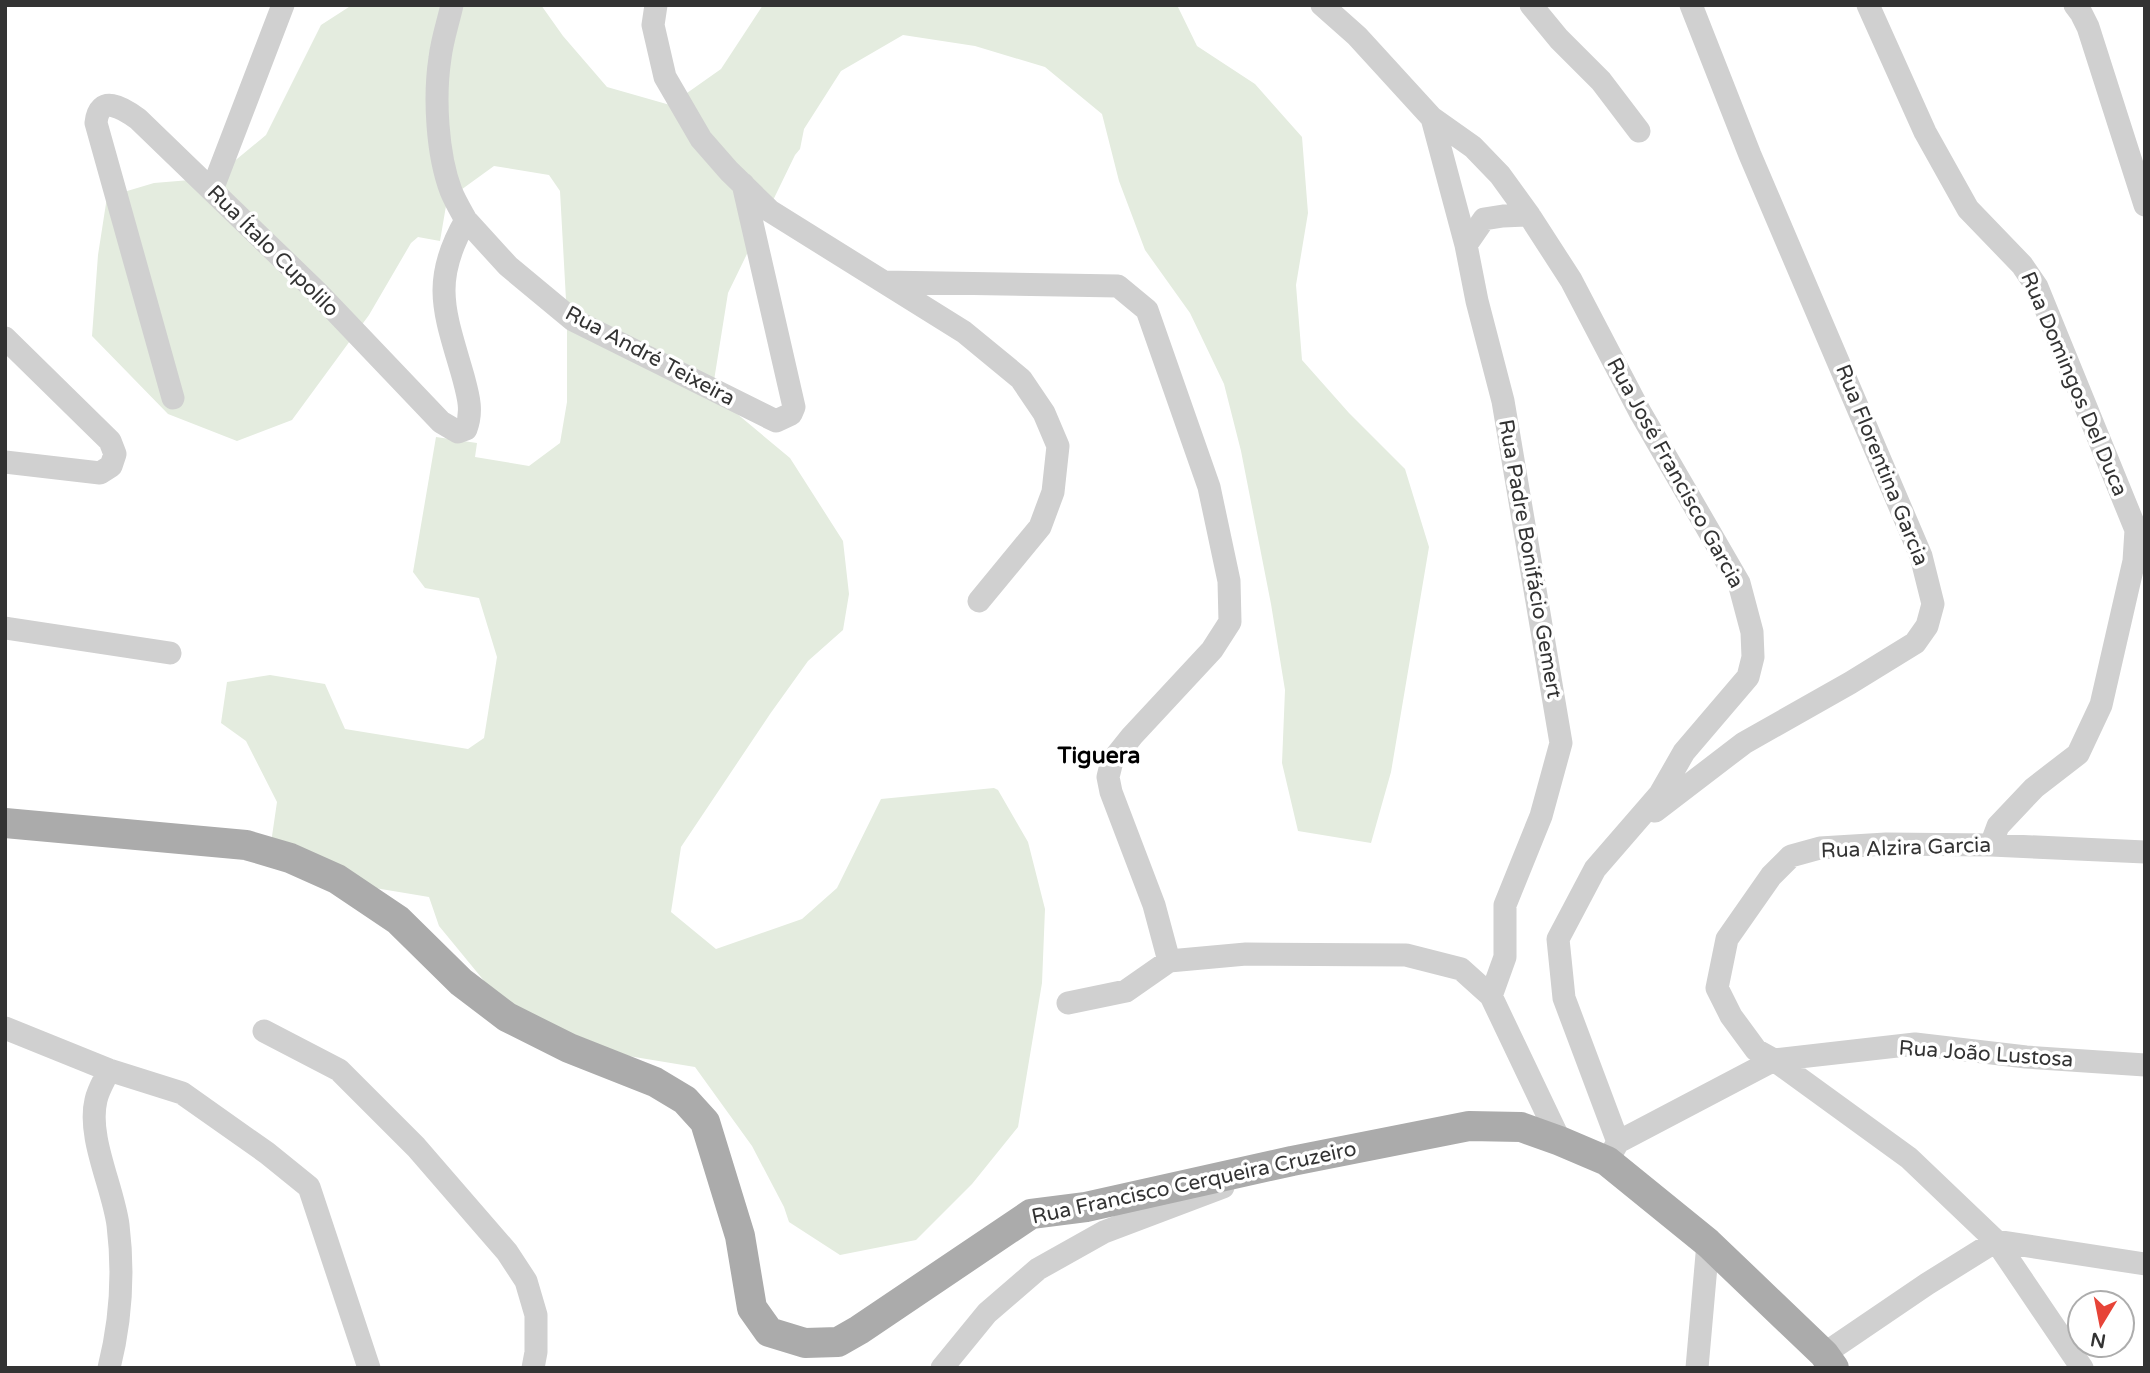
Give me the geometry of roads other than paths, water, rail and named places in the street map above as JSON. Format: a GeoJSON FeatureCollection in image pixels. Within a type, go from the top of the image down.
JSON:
{"type":"FeatureCollection","features":[{"type":"Feature","properties":{"kind":"main road","name":"Rua Francisco Cerqueira Cruzeiro"},"geometry":{"type":"LineString","coordinates":[[5,823],[246,845],[290,858],[337,879],[398,920],[461,982],[507,1017],[569,1048],[656,1082],[685,1100],[705,1122],[740,1236],[752,1308],[769,1332],[805,1343],[838,1342],[1031,1214],[1086,1207],[1292,1161],[1469,1126],[1521,1127],[1560,1141],[1612,1152],[1829,1361]]}},
{"type":"Feature","properties":{"kind":"street"},"geometry":{"type":"LineString","coordinates":[[212,190],[283,5]]}},
{"type":"Feature","properties":{"kind":"street"},"geometry":{"type":"LineString","coordinates":[[452,5],[440,58],[437,95],[445,169],[452,192],[466,220]]}},
{"type":"Feature","properties":{"kind":"street"},"geometry":{"type":"LineString","coordinates":[[656,5],[653,25],[664,77],[701,139],[743,184],[770,211],[964,332],[1020,379],[1044,412],[1058,446],[1053,492],[1040,527],[979,601]]}},
{"type":"Feature","properties":{"kind":"street","name":"Rua José Francisco Garcia"},"geometry":{"type":"LineString","coordinates":[[1322,5],[1357,36],[1432,118],[1473,147],[1500,175],[1529,215],[1571,280],[1640,412],[1739,583],[1752,632],[1753,657],[1748,677],[1684,752],[1660,794],[1595,869],[1558,939],[1564,998],[1612,1152]]}},
{"type":"Feature","properties":{"kind":"street"},"geometry":{"type":"LineString","coordinates":[[1531,5],[1559,39],[1601,81],[1639,131]]}},
{"type":"Feature","properties":{"kind":"street","name":"Rua Florentina Garcia"},"geometry":{"type":"LineString","coordinates":[[1624,834],[1744,743],[1915,643],[1927,626],[1933,604],[1921,556],[1750,155],[1691,5]]}},
{"type":"Feature","properties":{"kind":"street","name":"Rua Domingos Del Duca"},"geometry":{"type":"LineString","coordinates":[[1868,5],[1925,132],[1968,209],[2022,265],[2036,287],[2136,530],[2133,561],[2101,705],[2078,754],[2034,788],[1998,826],[1991,845]]}},
{"type":"Feature","properties":{"kind":"street"},"geometry":{"type":"LineString","coordinates":[[2074,5],[2088,27],[2145,205]]}},
{"type":"Feature","properties":{"kind":"street","name":"Rua Ítalo Cupolilo"},"geometry":{"type":"LineString","coordinates":[[173,398],[105,159],[96,123],[99,111],[109,106],[123,108],[138,119],[317,293],[441,422],[453,430],[463,431],[471,412],[448,330],[443,291],[448,256],[466,220]]}},
{"type":"Feature","properties":{"kind":"street","name":"Rua Padre Bonifácio Gemert"},"geometry":{"type":"LineString","coordinates":[[1432,118],[1503,401],[1561,743],[1541,816],[1505,905],[1505,957],[1491,996]]}},
{"type":"Feature","properties":{"kind":"street","name":"Rua André Teixeira"},"geometry":{"type":"LineString","coordinates":[[466,220],[508,266],[573,320],[776,421],[791,414],[794,407],[743,184]]}},
{"type":"Feature","properties":{"kind":"street"},"geometry":{"type":"LineString","coordinates":[[1466,245],[1484,219],[1529,215]]}},
{"type":"Feature","properties":{"kind":"street"},"geometry":{"type":"LineString","coordinates":[[884,282],[1118,286],[1147,310],[1209,487],[1228,581],[1230,622],[1212,650],[1112,761],[1108,777],[1111,792],[1154,905],[1169,961]]}},
{"type":"Feature","properties":{"kind":"street"},"geometry":{"type":"LineString","coordinates":[[5,338],[110,441],[115,453],[111,466],[100,473],[5,462]]}},
{"type":"Feature","properties":{"kind":"street"},"geometry":{"type":"LineString","coordinates":[[5,628],[170,653]]}},
{"type":"Feature","properties":{"kind":"street","name":"Rua Alzira Garcia"},"geometry":{"type":"LineString","coordinates":[[2082,1368],[1996,1241],[1909,1158],[1774,1060],[1756,1050],[1731,1016],[1717,988],[1727,939],[1771,876],[1791,856],[1820,848],[1886,844],[1991,845],[2145,852]]}},
{"type":"Feature","properties":{"kind":"street"},"geometry":{"type":"LineString","coordinates":[[1068,1003],[1126,990],[1169,961],[1246,954],[1406,955],[1461,969],[1491,996],[1560,1141]]}},
{"type":"Feature","properties":{"kind":"street"},"geometry":{"type":"LineString","coordinates":[[5,1028],[109,1070],[183,1093],[267,1153],[309,1187],[369,1368]]}},
{"type":"Feature","properties":{"kind":"street"},"geometry":{"type":"LineString","coordinates":[[264,1031],[339,1070],[416,1147],[507,1252],[526,1281],[536,1315],[533,1368]]}},
{"type":"Feature","properties":{"kind":"street","name":"Rua João Lustosa"},"geometry":{"type":"LineString","coordinates":[[1612,1152],[1774,1060],[1915,1044],[2026,1057],[2145,1065]]}},
{"type":"Feature","properties":{"kind":"street"},"geometry":{"type":"LineString","coordinates":[[109,1070],[96,1100],[95,1132],[118,1223],[122,1282],[117,1339],[109,1368]]}},
{"type":"Feature","properties":{"kind":"street"},"geometry":{"type":"LineString","coordinates":[[942,1368],[987,1313],[1038,1269],[1104,1233],[1292,1161]]}},
{"type":"Feature","properties":{"kind":"street"},"geometry":{"type":"LineString","coordinates":[[1829,1361],[1927,1284],[1996,1241],[2145,1264]]}},
{"type":"Feature","properties":{"kind":"street"},"geometry":{"type":"LineString","coordinates":[[1697,1368],[1708,1243]]}},
{"type":"Feature","properties":{"kind":"district","name":"Tiguera"},"geometry":{"type":"Point","coordinates":[1099,756]}}]}
